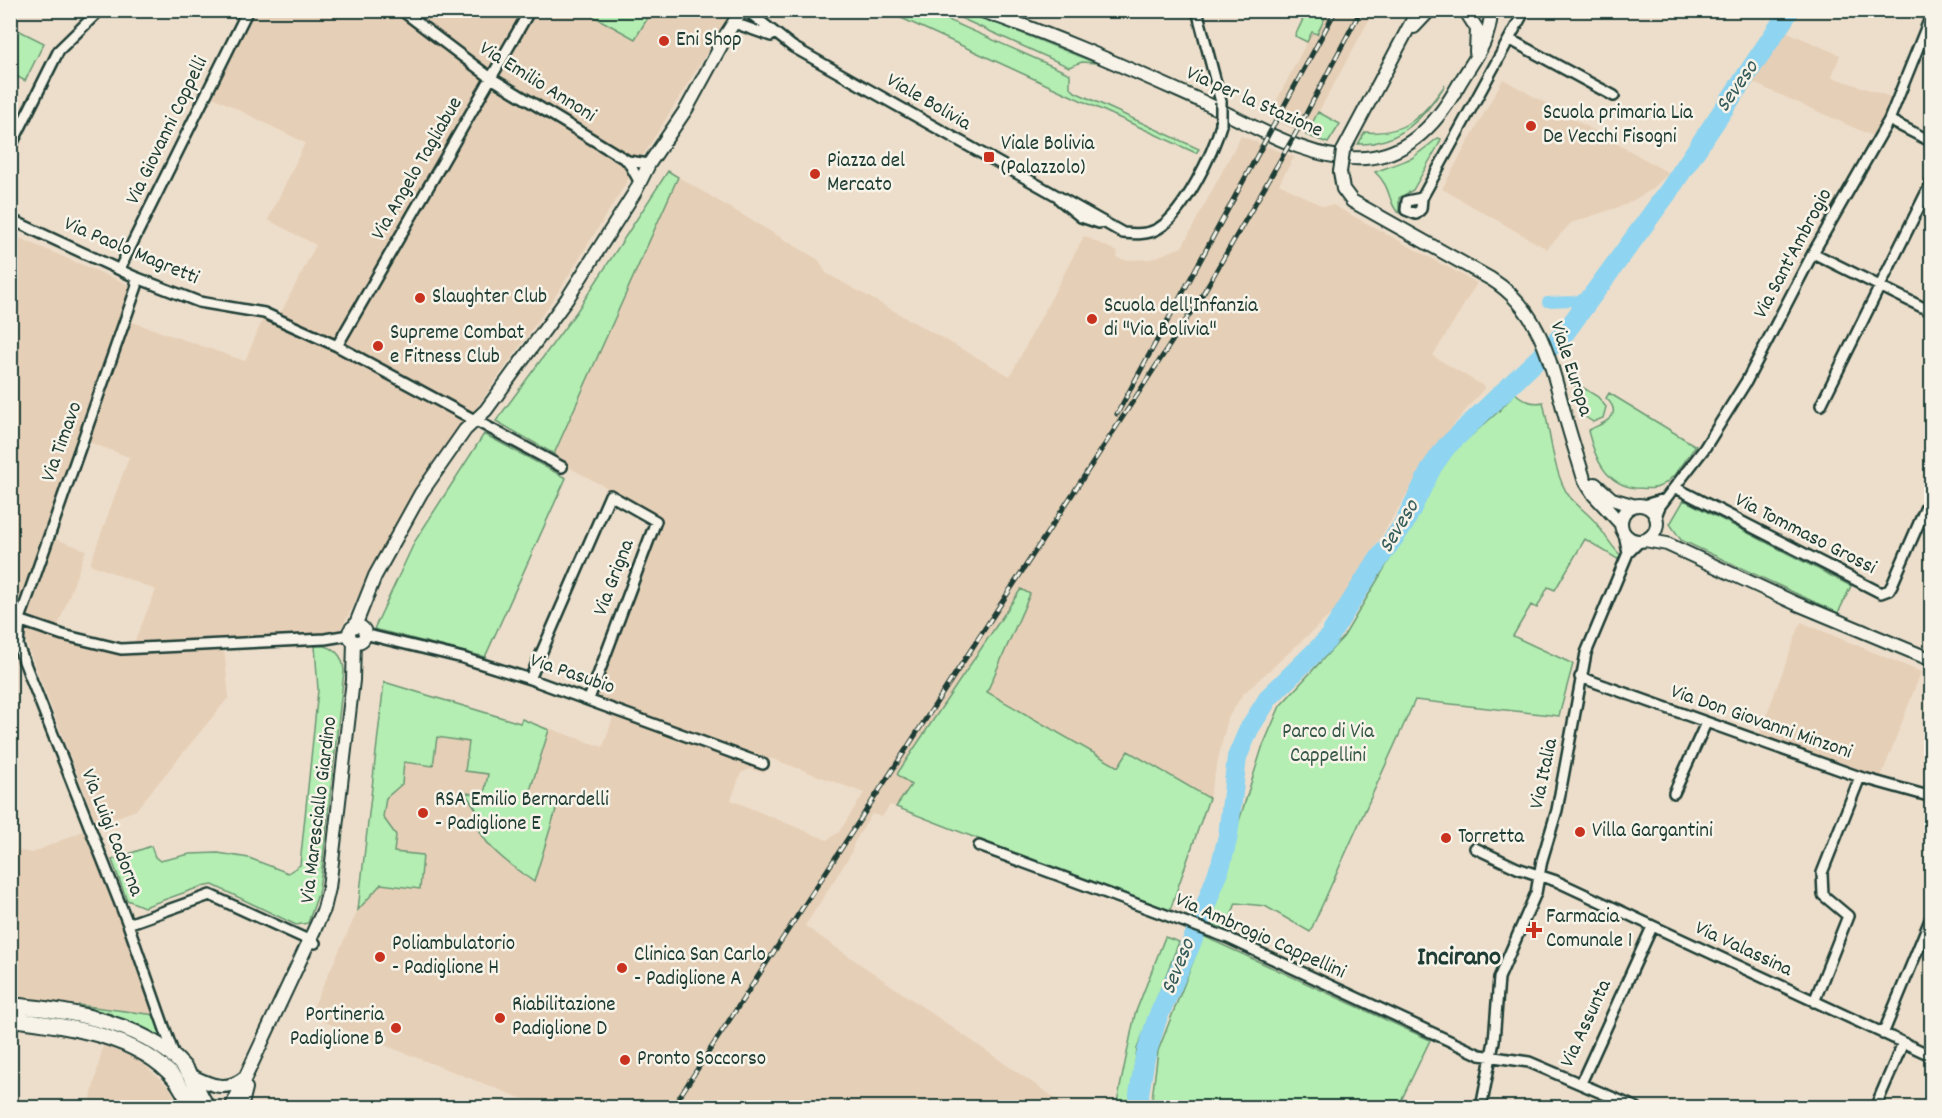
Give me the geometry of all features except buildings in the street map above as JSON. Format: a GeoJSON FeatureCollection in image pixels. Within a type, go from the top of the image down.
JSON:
{"type":"FeatureCollection","features":[{"type":"Feature","properties":{"kind":"main road"},"geometry":{"type":"LineString","coordinates":[[10,1005],[64,1012],[111,1024],[151,1042],[190,1075],[208,1107]]}},
{"type":"Feature","properties":{"kind":"main road"},"geometry":{"type":"LineString","coordinates":[[10,1019],[87,1031],[125,1045],[175,1079],[192,1107]]}},
{"type":"Feature","properties":{"kind":"street"},"geometry":{"type":"LineString","coordinates":[[10,148],[59,50],[100,10]]}},
{"type":"Feature","properties":{"kind":"street","name":"Via Giovanni Coppelli"},"geometry":{"type":"LineString","coordinates":[[120,268],[248,10]]}},
{"type":"Feature","properties":{"kind":"street","name":"Via Emilio Annoni"},"geometry":{"type":"LineString","coordinates":[[400,10],[491,78],[628,161],[649,164]]}},
{"type":"Feature","properties":{"kind":"street","name":"Via Angelo Tagliabue"},"geometry":{"type":"LineString","coordinates":[[337,346],[530,10]]}},
{"type":"Feature","properties":{"kind":"street"},"geometry":{"type":"LineString","coordinates":[[357,634],[399,542],[426,496],[476,420],[481,408],[568,287],[630,189],[639,181],[649,164],[653,150],[707,62],[744,10]]}},
{"type":"Feature","properties":{"kind":"street","name":"Viale Bolivia"},"geometry":{"type":"LineString","coordinates":[[744,10],[779,39],[1058,199],[1075,204],[1107,226],[1132,234],[1152,232],[1166,224],[1183,201],[1210,154],[1221,125],[1221,102],[1197,10]]}},
{"type":"Feature","properties":{"kind":"street","name":"Via per la Stazione"},"geometry":{"type":"LineString","coordinates":[[979,10],[1094,53],[1310,151],[1339,158],[1382,156],[1417,138],[1443,110],[1489,34],[1492,12]]}},
{"type":"Feature","properties":{"kind":"street","name":"Via per la Stazione"},"geometry":{"type":"LineString","coordinates":[[995,10],[1018,23]]}},
{"type":"Feature","properties":{"kind":"street"},"geometry":{"type":"LineString","coordinates":[[1406,35],[1418,10]]}},
{"type":"Feature","properties":{"kind":"street"},"geometry":{"type":"LineString","coordinates":[[1406,35],[1430,10]]}},
{"type":"Feature","properties":{"kind":"street"},"geometry":{"type":"LineString","coordinates":[[1422,198],[1526,10]]}},
{"type":"Feature","properties":{"kind":"street"},"geometry":{"type":"LineString","coordinates":[[1464,13],[1480,18],[1492,12]]}},
{"type":"Feature","properties":{"kind":"street"},"geometry":{"type":"LineString","coordinates":[[1464,13],[1476,29],[1475,56]]}},
{"type":"Feature","properties":{"kind":"street","name":"Via Sant'Ambrogio"},"geometry":{"type":"LineString","coordinates":[[1665,499],[1676,488],[1737,397],[1813,253],[1889,120],[1932,13]]}},
{"type":"Feature","properties":{"kind":"street","name":"Viale Bolivia"},"geometry":{"type":"LineString","coordinates":[[734,23],[779,39]]}},
{"type":"Feature","properties":{"kind":"street","name":"Viale Europa"},"geometry":{"type":"LineString","coordinates":[[1406,35],[1345,148],[1341,176],[1343,189],[1353,201],[1502,285],[1525,308],[1541,334],[1588,486],[1622,529]]}},
{"type":"Feature","properties":{"kind":"street"},"geometry":{"type":"LineString","coordinates":[[1509,39],[1614,96]]}},
{"type":"Feature","properties":{"kind":"street"},"geometry":{"type":"LineString","coordinates":[[1889,120],[1932,142]]}},
{"type":"Feature","properties":{"kind":"street","name":"Via Emilio Annoni"},"geometry":{"type":"LineString","coordinates":[[628,161],[639,181]]}},
{"type":"Feature","properties":{"kind":"street"},"geometry":{"type":"LineString","coordinates":[[1821,405],[1932,181]]}},
{"type":"Feature","properties":{"kind":"street","name":"Via Paolo Magretti"},"geometry":{"type":"LineString","coordinates":[[10,219],[120,268],[135,277],[199,302],[264,313],[337,346],[562,466]]}},
{"type":"Feature","properties":{"kind":"street"},"geometry":{"type":"LineString","coordinates":[[1813,253],[1932,312]]}},
{"type":"Feature","properties":{"kind":"street","name":"Via Timavo"},"geometry":{"type":"LineString","coordinates":[[15,618],[137,286],[135,277]]}},
{"type":"Feature","properties":{"kind":"street","name":"Viale Europa"},"geometry":{"type":"LineString","coordinates":[[1581,467],[1606,494],[1638,505]]}},
{"type":"Feature","properties":{"kind":"street","name":"Via Tommaso Grossi"},"geometry":{"type":"LineString","coordinates":[[1676,488],[1881,593],[1889,590],[1892,585],[1932,493]]}},
{"type":"Feature","properties":{"kind":"street","name":"Via Grigna"},"geometry":{"type":"LineString","coordinates":[[530,679],[610,495],[656,520],[589,699]]}},
{"type":"Feature","properties":{"kind":"street"},"geometry":{"type":"LineString","coordinates":[[1628,553],[1622,529],[1624,512],[1638,505],[1665,499]]}},
{"type":"Feature","properties":{"kind":"street"},"geometry":{"type":"LineString","coordinates":[[1642,540],[1654,533],[1665,499]]}},
{"type":"Feature","properties":{"kind":"street"},"geometry":{"type":"LineString","coordinates":[[1638,505],[1657,519],[1679,549]]}},
{"type":"Feature","properties":{"kind":"street"},"geometry":{"type":"LineString","coordinates":[[1622,529],[1642,540],[1679,549],[1795,603],[1932,660]]}},
{"type":"Feature","properties":{"kind":"street","name":"Via Italia"},"geometry":{"type":"LineString","coordinates":[[1481,1107],[1489,1057],[1494,1041],[1499,978],[1536,893],[1541,876],[1570,748],[1580,677],[1586,653],[1628,553],[1642,540]]}},
{"type":"Feature","properties":{"kind":"street","name":"Via Pasubio"},"geometry":{"type":"LineString","coordinates":[[15,618],[63,635],[121,649],[325,639],[357,634],[463,658],[530,679],[764,764]]}},
{"type":"Feature","properties":{"kind":"street","name":"Via Luigi Cadorna"},"geometry":{"type":"LineString","coordinates":[[15,618],[18,646],[128,924],[176,1061]]}},
{"type":"Feature","properties":{"kind":"street","name":"Via Maresciallo Giardino"},"geometry":{"type":"LineString","coordinates":[[241,1107],[251,1077],[313,942],[324,909],[329,888],[357,634]]}},
{"type":"Feature","properties":{"kind":"street","name":"Via Don Giovanni Minzoni"},"geometry":{"type":"LineString","coordinates":[[1580,677],[1860,777],[1932,797]]}},
{"type":"Feature","properties":{"kind":"street"},"geometry":{"type":"LineString","coordinates":[[1674,792],[1706,723]]}},
{"type":"Feature","properties":{"kind":"street"},"geometry":{"type":"LineString","coordinates":[[1814,1002],[1848,918],[1847,912],[1824,897],[1820,888],[1822,873],[1860,777]]}},
{"type":"Feature","properties":{"kind":"street","name":"Via Ambrogio Cappellini"},"geometry":{"type":"LineString","coordinates":[[979,846],[1205,929],[1438,1036],[1489,1057]]}},
{"type":"Feature","properties":{"kind":"street","name":"Via Valassina"},"geometry":{"type":"LineString","coordinates":[[1475,848],[1541,876],[1932,1056]]}},
{"type":"Feature","properties":{"kind":"street"},"geometry":{"type":"LineString","coordinates":[[128,924],[210,895],[313,942]]}},
{"type":"Feature","properties":{"kind":"street"},"geometry":{"type":"LineString","coordinates":[[1882,1034],[1932,915]]}},
{"type":"Feature","properties":{"kind":"street","name":"Via Assunta"},"geometry":{"type":"LineString","coordinates":[[1489,1057],[1529,1062],[1581,1083],[1652,927]]}},
{"type":"Feature","properties":{"kind":"street","name":"Via Maresciallo Giardino"},"geometry":{"type":"LineString","coordinates":[[231,1107],[313,942]]}},
{"type":"Feature","properties":{"kind":"street"},"geometry":{"type":"LineString","coordinates":[[1875,1107],[1903,1043]]}},
{"type":"Feature","properties":{"kind":"street"},"geometry":{"type":"LineString","coordinates":[[190,1075],[217,1087],[234,1084],[245,1077]]}},
{"type":"Feature","properties":{"kind":"street"},"geometry":{"type":"LineString","coordinates":[[1581,1083],[1637,1107]]}},
{"type":"Feature","properties":{"kind":"shaded area"},"geometry":{"type":"Polygon","coordinates":[[[253,11],[584,11],[635,39],[652,11],[733,11],[559,291],[412,499],[338,634],[223,639],[229,697],[136,810],[97,825],[27,645],[24,626],[11,622],[10,234],[132,286],[121,318],[245,361],[264,316],[276,322],[316,245],[268,220],[305,143],[211,96],[253,11]],[[86,441],[53,538],[86,550],[57,629],[121,645],[133,645],[156,590],[90,564],[129,457],[86,441]]]}},
{"type":"Feature","properties":{"kind":"shaded area"},"geometry":{"type":"Polygon","coordinates":[[[1330,11],[1374,11],[1306,135],[1268,117],[1312,32],[1317,34],[1330,11]]]}},
{"type":"Feature","properties":{"kind":"shaded area"},"geometry":{"type":"Polygon","coordinates":[[[1783,30],[1840,55],[1832,77],[1894,98],[1877,138],[1749,81],[1783,30]]]}},
{"type":"Feature","properties":{"kind":"shaded area","name":"Scuola primaria Lia De Vecchi Fisogni"},"geometry":{"type":"Polygon","coordinates":[[[1503,79],[1669,173],[1651,190],[1625,205],[1571,223],[1547,249],[1442,189],[1503,79]]]}},
{"type":"Feature","properties":{"kind":"shaded area"},"geometry":{"type":"Polygon","coordinates":[[[1241,136],[1294,157],[1279,184],[1323,206],[1333,205],[1477,283],[1433,356],[1485,387],[1437,445],[1337,609],[1243,694],[1228,718],[1209,798],[1128,751],[1119,768],[987,692],[1030,594],[897,774],[912,785],[896,807],[890,805],[882,817],[872,814],[854,843],[851,854],[805,926],[1068,1107],[544,1107],[309,1016],[358,910],[384,682],[520,723],[522,719],[603,747],[616,708],[593,698],[662,518],[552,458],[678,177],[819,260],[826,273],[1010,376],[1084,236],[1118,252],[1117,258],[1126,260],[1151,259],[1182,247],[1241,136]],[[770,758],[764,773],[750,769],[741,773],[731,800],[827,840],[839,832],[864,793],[770,758]]]}},
{"type":"Feature","properties":{"kind":"shaded area"},"geometry":{"type":"Polygon","coordinates":[[[1801,622],[1921,672],[1880,780],[1758,738],[1801,622]]]}},
{"type":"Feature","properties":{"kind":"shaded area"},"geometry":{"type":"Polygon","coordinates":[[[85,830],[162,1016],[11,996],[11,849],[32,853],[85,830]]]}},
{"type":"Feature","properties":{"kind":"shaded area"},"geometry":{"type":"Polygon","coordinates":[[[103,1045],[139,1060],[170,1088],[179,1107],[89,1107],[103,1045]]]}},
{"type":"Feature","properties":{"kind":"green space"},"geometry":{"type":"Polygon","coordinates":[[[584,11],[652,11],[635,39],[584,11]]]}},
{"type":"Feature","properties":{"kind":"green space"},"geometry":{"type":"Polygon","coordinates":[[[886,11],[928,11],[1070,74],[1070,87],[1075,92],[1199,149],[1196,153],[886,11]]]}},
{"type":"Feature","properties":{"kind":"green space"},"geometry":{"type":"Polygon","coordinates":[[[945,11],[966,11],[1096,63],[1082,62],[1069,67],[945,11]]]}},
{"type":"Feature","properties":{"kind":"green space"},"geometry":{"type":"Polygon","coordinates":[[[1307,11],[1317,11],[1326,16],[1317,34],[1312,32],[1307,42],[1295,36],[1307,11]]]}},
{"type":"Feature","properties":{"kind":"green space"},"geometry":{"type":"Polygon","coordinates":[[[10,26],[44,43],[25,81],[11,73],[10,26]]]}},
{"type":"Feature","properties":{"kind":"green space"},"geometry":{"type":"Polygon","coordinates":[[[1445,85],[1429,108],[1409,127],[1386,140],[1358,144],[1365,132],[1391,131],[1412,121],[1429,106],[1445,85]]]}},
{"type":"Feature","properties":{"kind":"green space"},"geometry":{"type":"Polygon","coordinates":[[[1318,112],[1340,124],[1328,143],[1306,135],[1318,112]]]}},
{"type":"Feature","properties":{"kind":"green space"},"geometry":{"type":"Polygon","coordinates":[[[1438,138],[1441,139],[1439,144],[1413,190],[1399,198],[1399,213],[1375,172],[1412,158],[1438,138]]]}},
{"type":"Feature","properties":{"kind":"green space"},"geometry":{"type":"Polygon","coordinates":[[[668,171],[678,177],[554,454],[496,421],[577,311],[668,171]]]}},
{"type":"Feature","properties":{"kind":"green space"},"geometry":{"type":"Polygon","coordinates":[[[1574,382],[1598,397],[1606,407],[1603,418],[1593,422],[1584,416],[1574,382]]]}},
{"type":"Feature","properties":{"kind":"green space","name":"Parco di Via Cappellini"},"geometry":{"type":"Polygon","coordinates":[[[1515,393],[1528,401],[1543,402],[1556,464],[1564,487],[1569,496],[1593,519],[1621,555],[1619,560],[1585,539],[1555,590],[1548,587],[1537,608],[1531,605],[1513,636],[1573,664],[1559,716],[1415,700],[1310,932],[1265,906],[1236,903],[1226,929],[1207,923],[1262,748],[1280,706],[1344,636],[1418,512],[1436,474],[1448,456],[1499,411],[1515,393]]]}},
{"type":"Feature","properties":{"kind":"green space"},"geometry":{"type":"Polygon","coordinates":[[[1609,393],[1696,446],[1674,475],[1664,484],[1650,489],[1625,486],[1609,475],[1598,460],[1588,431],[1612,416],[1612,405],[1606,398],[1609,393]]]}},
{"type":"Feature","properties":{"kind":"green space"},"geometry":{"type":"Polygon","coordinates":[[[484,434],[566,478],[485,657],[374,629],[415,541],[484,434]]]}},
{"type":"Feature","properties":{"kind":"green space"},"geometry":{"type":"Polygon","coordinates":[[[1684,500],[1851,586],[1838,613],[1681,540],[1670,524],[1684,500]]]}},
{"type":"Feature","properties":{"kind":"green space"},"geometry":{"type":"Polygon","coordinates":[[[1021,589],[1030,594],[987,692],[1118,767],[1128,751],[1209,798],[1169,913],[896,807],[911,785],[897,774],[1021,589]]]}},
{"type":"Feature","properties":{"kind":"green space"},"geometry":{"type":"Polygon","coordinates":[[[315,646],[327,647],[336,651],[344,671],[322,868],[318,894],[308,923],[296,925],[213,885],[200,887],[144,907],[127,900],[112,860],[151,846],[155,857],[160,861],[190,854],[218,853],[249,858],[288,873],[300,865],[318,690],[315,646]]]}},
{"type":"Feature","properties":{"kind":"green space"},"geometry":{"type":"Polygon","coordinates":[[[384,682],[520,723],[522,719],[549,730],[529,794],[558,803],[534,882],[495,851],[480,832],[476,821],[476,809],[465,793],[484,795],[488,774],[465,771],[469,742],[437,737],[433,766],[404,762],[402,784],[386,798],[383,817],[396,835],[394,852],[423,855],[420,889],[381,884],[358,910],[384,682]]]}},
{"type":"Feature","properties":{"kind":"green space"},"geometry":{"type":"Polygon","coordinates":[[[1203,936],[1430,1040],[1398,1107],[1151,1107],[1158,1051],[1203,936]]]}},
{"type":"Feature","properties":{"kind":"green space"},"geometry":{"type":"Polygon","coordinates":[[[1165,937],[1179,942],[1137,1049],[1129,1107],[1116,1107],[1135,1014],[1165,937]]]}},
{"type":"Feature","properties":{"kind":"green space"},"geometry":{"type":"Polygon","coordinates":[[[78,1005],[156,1015],[166,1041],[163,1044],[111,1014],[78,1005]]]}},
{"type":"Feature","properties":{"kind":"waterway","name":"Seveso"},"geometry":{"type":"LineString","coordinates":[[1140,1108],[1139,1094],[1145,1058],[1157,1019],[1194,937],[1221,864],[1228,836],[1237,757],[1249,729],[1269,697],[1327,640],[1371,570],[1404,524],[1432,467],[1446,447],[1564,334],[1668,192],[1790,10]]}},
{"type":"Feature","properties":{"kind":"waterway"},"geometry":{"type":"LineString","coordinates":[[1547,302],[1574,301],[1593,296]]}},
{"type":"Feature","properties":{"kind":"railway"},"geometry":{"type":"LineString","coordinates":[[1117,414],[1336,10]]}},
{"type":"Feature","properties":{"kind":"railway"},"geometry":{"type":"LineString","coordinates":[[672,1108],[1201,297],[1297,131],[1361,10]]}},
{"type":"Feature","properties":{"kind":"place","name":"Eni Shop"},"geometry":{"type":"Point","coordinates":[664,41]}},
{"type":"Feature","properties":{"kind":"place","name":"Scuola primaria Lia De Vecchi Fisogni"},"geometry":{"type":"Point","coordinates":[1531,126]}},
{"type":"Feature","properties":{"kind":"place","name":"Viale Bolivia (Palazzolo)"},"geometry":{"type":"Point","coordinates":[989,157]}},
{"type":"Feature","properties":{"kind":"place","name":"Piazza del Mercato"},"geometry":{"type":"Point","coordinates":[815,174]}},
{"type":"Feature","properties":{"kind":"place","name":"Slaughter Club"},"geometry":{"type":"Point","coordinates":[420,298]}},
{"type":"Feature","properties":{"kind":"place","name":"Scuola dell'Infanzia di \"Via Bolivia\""},"geometry":{"type":"Point","coordinates":[1092,319]}},
{"type":"Feature","properties":{"kind":"place","name":"Supreme Combat e Fitness Club"},"geometry":{"type":"Point","coordinates":[378,346]}},
{"type":"Feature","properties":{"kind":"place","name":"RSA Emilio Bernardelli - Padiglione E"},"geometry":{"type":"Point","coordinates":[423,813]}},
{"type":"Feature","properties":{"kind":"place","name":"Villa Gargantini"},"geometry":{"type":"Point","coordinates":[1580,832]}},
{"type":"Feature","properties":{"kind":"place","name":"Torretta"},"geometry":{"type":"Point","coordinates":[1446,838]}},
{"type":"Feature","properties":{"kind":"place","name":"Farmacia Comunale 1"},"geometry":{"type":"Point","coordinates":[1534,930]}},
{"type":"Feature","properties":{"kind":"place","name":"Poliambulatorio - Padiglione H"},"geometry":{"type":"Point","coordinates":[380,957]}},
{"type":"Feature","properties":{"kind":"place","name":"Clinica San Carlo - Padiglione A"},"geometry":{"type":"Point","coordinates":[622,968]}},
{"type":"Feature","properties":{"kind":"place","name":"Riabilitazione Padiglione D"},"geometry":{"type":"Point","coordinates":[500,1018]}},
{"type":"Feature","properties":{"kind":"place","name":"Portineria Padiglione B"},"geometry":{"type":"Point","coordinates":[396,1028]}},
{"type":"Feature","properties":{"kind":"place","name":"Pronto Soccorso"},"geometry":{"type":"Point","coordinates":[625,1060]}},
{"type":"Feature","properties":{"kind":"district","name":"Incirano"},"geometry":{"type":"Point","coordinates":[1459,958]}}]}
